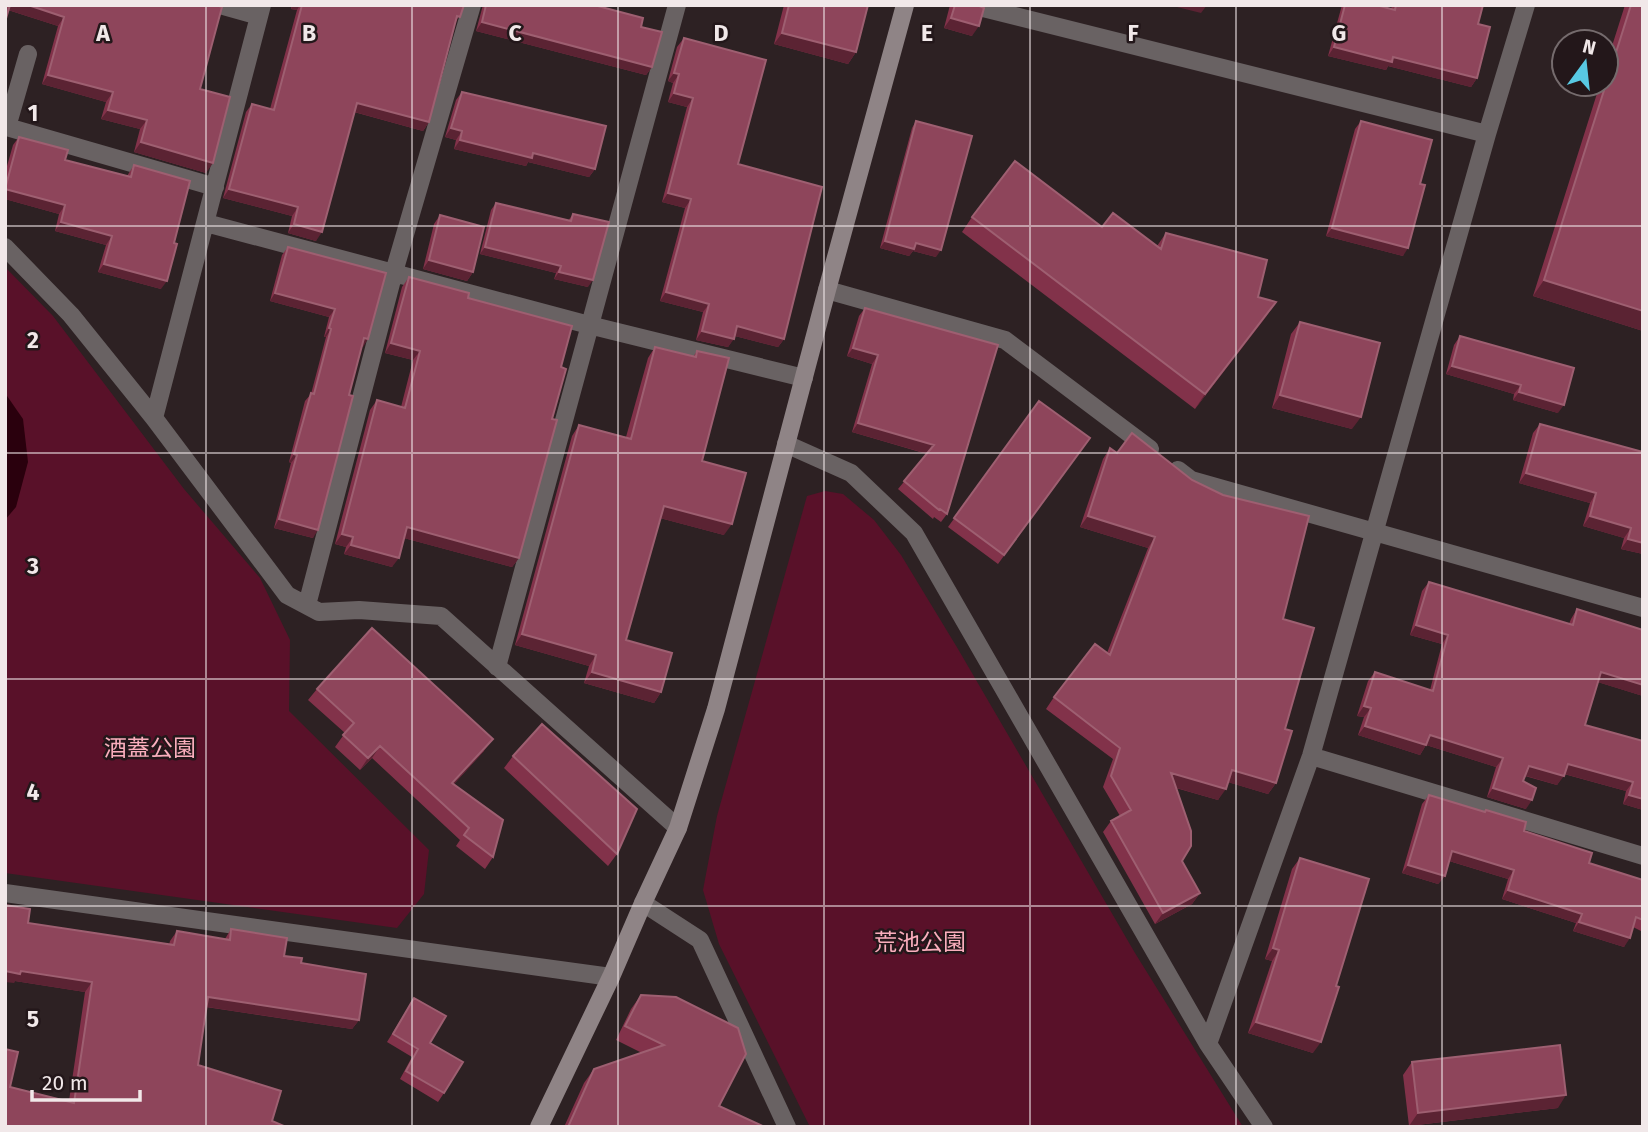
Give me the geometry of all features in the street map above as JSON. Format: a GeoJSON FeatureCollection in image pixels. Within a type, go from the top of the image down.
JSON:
{"type":"FeatureCollection","features":[{"type":"Feature","properties":{"kind":"street"},"geometry":{"type":"LineString","coordinates":[[154,418],[260,11],[219,5]]}},
{"type":"Feature","properties":{"kind":"street"},"geometry":{"type":"LineString","coordinates":[[307,605],[394,272],[472,5]]}},
{"type":"Feature","properties":{"kind":"street"},"geometry":{"type":"LineString","coordinates":[[497,667],[677,5]]}},
{"type":"Feature","properties":{"kind":"street"},"geometry":{"type":"LineString","coordinates":[[539,1127],[678,828],[716,709],[905,5]]}},
{"type":"Feature","properties":{"kind":"street"},"geometry":{"type":"LineString","coordinates":[[971,5],[1487,134]]}},
{"type":"Feature","properties":{"kind":"street"},"geometry":{"type":"LineString","coordinates":[[1208,1044],[1311,756],[1526,5]]}},
{"type":"Feature","properties":{"kind":"street"},"geometry":{"type":"LineString","coordinates":[[28,54],[7,127],[215,187]]}},
{"type":"Feature","properties":{"kind":"street"},"geometry":{"type":"LineString","coordinates":[[206,223],[804,379]]}},
{"type":"Feature","properties":{"kind":"street"},"geometry":{"type":"LineString","coordinates":[[5,247],[71,315],[154,418],[286,595],[319,612],[359,610],[441,616],[678,828]]}},
{"type":"Feature","properties":{"kind":"street"},"geometry":{"type":"LineString","coordinates":[[827,290],[1005,340],[1191,480],[1643,608]]}},
{"type":"Feature","properties":{"kind":"street"},"geometry":{"type":"LineString","coordinates":[[786,444],[851,474],[914,533],[1208,1044],[1264,1127]]}},
{"type":"Feature","properties":{"kind":"street"},"geometry":{"type":"LineString","coordinates":[[1311,756],[1643,856]]}},
{"type":"Feature","properties":{"kind":"street"},"geometry":{"type":"LineString","coordinates":[[5,894],[611,977]]}},
{"type":"Feature","properties":{"kind":"street"},"geometry":{"type":"LineString","coordinates":[[643,903],[700,940],[787,1127]]}},
{"type":"Feature","properties":{"kind":"green space","name":"酒蓋公園"},"geometry":{"type":"Polygon","coordinates":[[[5,267],[53,316],[184,489],[260,578],[290,640],[289,711],[429,850],[424,894],[397,928],[5,873],[5,267]]]}},
{"type":"Feature","properties":{"kind":"green space","name":"荒池公園"},"geometry":{"type":"Polygon","coordinates":[[[825,491],[843,494],[874,520],[901,555],[1135,953],[1243,1127],[810,1127],[719,944],[703,890],[717,816],[807,496],[825,491]]]}},
{"type":"Feature","properties":{"kind":"shaded area"},"geometry":{"type":"Polygon","coordinates":[[[5,393],[23,419],[28,462],[16,507],[5,520],[5,393]]]}},
{"type":"Feature","properties":{"kind":"building"},"geometry":{"type":"Polygon","coordinates":[[[5,5],[10,5],[5,22],[5,5]]]}},
{"type":"Feature","properties":{"kind":"building"},"geometry":{"type":"Polygon","coordinates":[[[28,5],[222,7],[200,89],[230,97],[213,163],[141,142],[147,120],[108,110],[113,92],[48,75],[64,17],[28,5]]]}},
{"type":"Feature","properties":{"kind":"building"},"geometry":{"type":"Polygon","coordinates":[[[302,5],[464,5],[460,17],[457,16],[429,122],[357,103],[322,232],[294,224],[298,207],[229,189],[252,104],[274,110],[302,5]]]}},
{"type":"Feature","properties":{"kind":"building"},"geometry":{"type":"Polygon","coordinates":[[[486,5],[594,5],[643,18],[641,27],[662,32],[652,67],[482,22],[486,5]]]}},
{"type":"Feature","properties":{"kind":"building"},"geometry":{"type":"Polygon","coordinates":[[[789,5],[868,5],[856,52],[782,33],[789,5]]]}},
{"type":"Feature","properties":{"kind":"building"},"geometry":{"type":"Polygon","coordinates":[[[955,5],[977,5],[984,8],[979,26],[951,18],[955,5]]]}},
{"type":"Feature","properties":{"kind":"building"},"geometry":{"type":"Polygon","coordinates":[[[1345,5],[1376,5],[1395,10],[1396,5],[1483,5],[1478,24],[1490,27],[1477,78],[1393,57],[1392,62],[1334,47],[1345,5]]]}},
{"type":"Feature","properties":{"kind":"building"},"geometry":{"type":"Polygon","coordinates":[[[1631,5],[1643,5],[1643,311],[1544,280],[1602,98],[1620,98],[1620,40],[1631,5]]]}},
{"type":"Feature","properties":{"kind":"building"},"geometry":{"type":"Polygon","coordinates":[[[684,38],[766,60],[738,164],[822,187],[784,339],[737,326],[734,339],[702,331],[709,304],[666,292],[691,199],[668,193],[693,98],[674,93],[679,74],[674,73],[684,38]]]}},
{"type":"Feature","properties":{"kind":"building"},"geometry":{"type":"Polygon","coordinates":[[[462,92],[606,126],[595,169],[533,153],[532,158],[460,140],[462,131],[451,128],[462,92]]]}},
{"type":"Feature","properties":{"kind":"building"},"geometry":{"type":"Polygon","coordinates":[[[916,121],[972,136],[941,250],[916,243],[914,249],[885,241],[916,121]]]}},
{"type":"Feature","properties":{"kind":"building"},"geometry":{"type":"Polygon","coordinates":[[[1361,121],[1432,140],[1420,184],[1425,185],[1408,248],[1332,228],[1361,121]]]}},
{"type":"Feature","properties":{"kind":"building"},"geometry":{"type":"Polygon","coordinates":[[[19,137],[68,150],[65,160],[131,177],[134,165],[190,181],[167,281],[104,264],[112,236],[61,222],[65,205],[5,189],[19,137]]]}},
{"type":"Feature","properties":{"kind":"building"},"geometry":{"type":"Polygon","coordinates":[[[1015,161],[1102,227],[1113,213],[1161,249],[1166,233],[1267,260],[1258,297],[1276,302],[1205,394],[972,217],[1015,161]]]}},
{"type":"Feature","properties":{"kind":"building"},"geometry":{"type":"Polygon","coordinates":[[[496,203],[571,221],[573,214],[609,222],[593,280],[559,272],[561,266],[485,247],[496,203]]]}},
{"type":"Feature","properties":{"kind":"building"},"geometry":{"type":"Polygon","coordinates":[[[440,215],[484,227],[473,272],[429,260],[440,215]]]}},
{"type":"Feature","properties":{"kind":"building"},"geometry":{"type":"Polygon","coordinates":[[[288,247],[386,273],[368,339],[364,338],[349,395],[353,396],[318,530],[279,519],[297,455],[294,454],[311,393],[314,394],[335,309],[275,293],[288,247]]]}},
{"type":"Feature","properties":{"kind":"building"},"geometry":{"type":"Polygon","coordinates":[[[409,277],[469,293],[468,298],[572,326],[561,367],[566,369],[552,419],[557,420],[519,558],[407,527],[399,558],[351,545],[353,537],[342,534],[377,400],[405,408],[420,351],[391,343],[409,277]]]}},
{"type":"Feature","properties":{"kind":"building"},"geometry":{"type":"Polygon","coordinates":[[[865,308],[998,345],[947,514],[904,481],[934,445],[858,423],[878,355],[853,348],[865,308]]]}},
{"type":"Feature","properties":{"kind":"building"},"geometry":{"type":"Polygon","coordinates":[[[1300,322],[1380,343],[1361,417],[1280,395],[1300,322]]]}},
{"type":"Feature","properties":{"kind":"building"},"geometry":{"type":"Polygon","coordinates":[[[1460,336],[1574,368],[1564,405],[1519,392],[1521,385],[1452,366],[1460,336]]]}},
{"type":"Feature","properties":{"kind":"building"},"geometry":{"type":"Polygon","coordinates":[[[655,347],[696,357],[697,351],[729,358],[702,461],[746,473],[732,524],[664,506],[626,640],[672,653],[661,692],[592,672],[596,655],[522,634],[579,425],[631,439],[655,347]]]}},
{"type":"Feature","properties":{"kind":"building"},"geometry":{"type":"Polygon","coordinates":[[[1039,401],[1090,438],[1004,555],[954,518],[1039,401]]]}},
{"type":"Feature","properties":{"kind":"building"},"geometry":{"type":"Polygon","coordinates":[[[1540,424],[1643,452],[1643,543],[1628,539],[1631,528],[1590,516],[1596,493],[1526,473],[1540,424]]]}},
{"type":"Feature","properties":{"kind":"building"},"geometry":{"type":"Polygon","coordinates":[[[1132,433],[1192,480],[1223,495],[1309,516],[1283,619],[1314,628],[1285,729],[1292,731],[1276,783],[1232,770],[1226,789],[1171,773],[1191,831],[1191,846],[1182,861],[1200,893],[1163,913],[1111,821],[1131,810],[1111,776],[1120,748],[1054,697],[1095,644],[1110,655],[1155,537],[1088,516],[1110,448],[1117,453],[1132,433]]]}},
{"type":"Feature","properties":{"kind":"building"},"geometry":{"type":"Polygon","coordinates":[[[1429,582],[1573,625],[1577,609],[1643,630],[1643,685],[1601,672],[1585,725],[1643,741],[1643,799],[1629,795],[1633,782],[1568,764],[1564,776],[1529,766],[1523,781],[1536,788],[1532,800],[1493,788],[1503,758],[1430,735],[1426,745],[1365,726],[1371,708],[1364,706],[1375,672],[1433,691],[1448,635],[1416,625],[1429,582]]]}},
{"type":"Feature","properties":{"kind":"building"},"geometry":{"type":"Polygon","coordinates":[[[372,628],[493,739],[452,783],[503,820],[493,857],[464,835],[469,828],[380,746],[368,758],[343,735],[354,723],[317,689],[372,628]]]}},
{"type":"Feature","properties":{"kind":"building"},"geometry":{"type":"Polygon","coordinates":[[[542,724],[637,809],[617,854],[513,756],[542,724]]]}},
{"type":"Feature","properties":{"kind":"building"},"geometry":{"type":"Polygon","coordinates":[[[1429,795],[1526,822],[1524,831],[1592,853],[1589,863],[1643,880],[1643,920],[1636,917],[1630,938],[1579,922],[1582,914],[1508,890],[1514,870],[1452,851],[1445,876],[1408,865],[1429,795]]]}},
{"type":"Feature","properties":{"kind":"building"},"geometry":{"type":"Polygon","coordinates":[[[1300,858],[1369,879],[1321,1042],[1256,1022],[1279,950],[1273,948],[1300,858]]]}},
{"type":"Feature","properties":{"kind":"building"},"geometry":{"type":"Polygon","coordinates":[[[5,905],[30,909],[28,923],[174,945],[177,931],[230,940],[231,929],[287,938],[284,956],[302,958],[301,963],[366,974],[359,1020],[208,997],[198,1065],[281,1091],[272,1121],[286,1127],[5,1127],[5,1049],[18,1052],[10,1087],[74,1103],[92,982],[5,971],[5,905]]]}},
{"type":"Feature","properties":{"kind":"building"},"geometry":{"type":"Polygon","coordinates":[[[641,995],[676,997],[738,1028],[746,1054],[719,1106],[765,1127],[568,1127],[594,1069],[664,1045],[625,1026],[641,995]]]}},
{"type":"Feature","properties":{"kind":"building"},"geometry":{"type":"Polygon","coordinates":[[[414,998],[446,1016],[430,1043],[463,1062],[444,1093],[406,1071],[418,1049],[393,1034],[414,998]]]}},
{"type":"Feature","properties":{"kind":"building"},"geometry":{"type":"Polygon","coordinates":[[[1560,1045],[1566,1095],[1418,1113],[1412,1062],[1560,1045]]]}}]}
